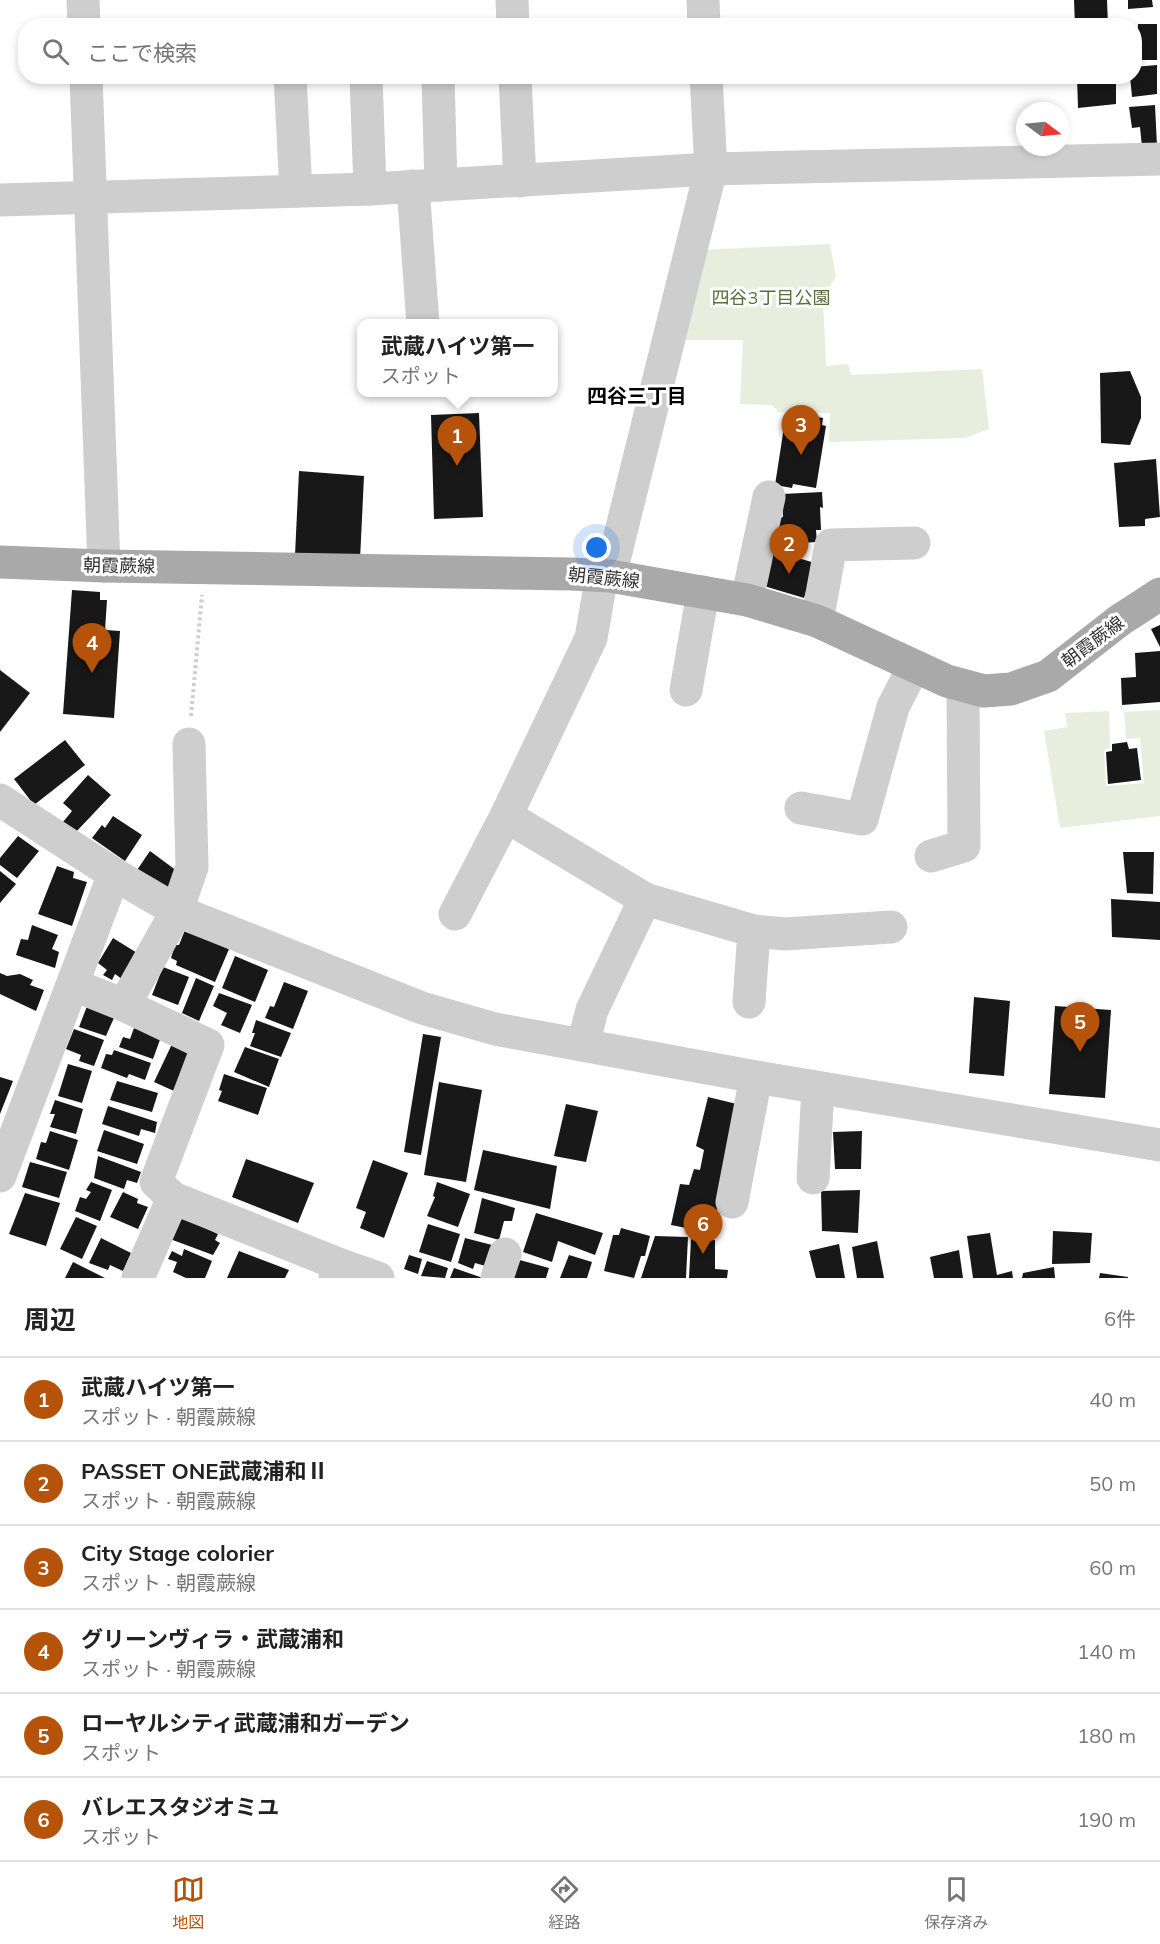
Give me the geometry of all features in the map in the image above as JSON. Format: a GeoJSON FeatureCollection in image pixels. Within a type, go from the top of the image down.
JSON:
{"type":"FeatureCollection","features":[{"type":"Feature","properties":{"kind":"main road","name":"朝霞蕨線"},"geometry":{"type":"LineString","coordinates":[[0,562],[606,576],[747,600],[817,621],[914,666],[963,686],[984,691],[1011,689],[1048,676],[1120,620],[1160,594]]}},
{"type":"Feature","properties":{"kind":"street"},"geometry":{"type":"LineString","coordinates":[[83,0],[84,18]]}},
{"type":"Feature","properties":{"kind":"street"},"geometry":{"type":"LineString","coordinates":[[512,0],[513,18]]}},
{"type":"Feature","properties":{"kind":"street"},"geometry":{"type":"LineString","coordinates":[[703,0],[704,18]]}},
{"type":"Feature","properties":{"kind":"street"},"geometry":{"type":"LineString","coordinates":[[86,84],[104,566]]}},
{"type":"Feature","properties":{"kind":"street"},"geometry":{"type":"LineString","coordinates":[[290,84],[296,191]]}},
{"type":"Feature","properties":{"kind":"street"},"geometry":{"type":"LineString","coordinates":[[366,84],[370,189]]}},
{"type":"Feature","properties":{"kind":"street"},"geometry":{"type":"LineString","coordinates":[[423,319],[427,186],[437,84]]}},
{"type":"Feature","properties":{"kind":"street"},"geometry":{"type":"LineString","coordinates":[[515,84],[520,181]]}},
{"type":"Feature","properties":{"kind":"street"},"geometry":{"type":"LineString","coordinates":[[455,914],[506,816],[591,638],[711,169],[706,84]]}},
{"type":"Feature","properties":{"kind":"street"},"geometry":{"type":"LineString","coordinates":[[0,200],[370,189],[711,169],[1160,159]]}},
{"type":"Feature","properties":{"kind":"street"},"geometry":{"type":"LineString","coordinates":[[747,600],[769,497]]}},
{"type":"Feature","properties":{"kind":"street"},"geometry":{"type":"LineString","coordinates":[[817,621],[831,545],[914,543]]}},
{"type":"Feature","properties":{"kind":"street"},"geometry":{"type":"LineString","coordinates":[[686,690],[703,592]]}},
{"type":"Feature","properties":{"kind":"street"},"geometry":{"type":"LineString","coordinates":[[801,808],[862,819],[893,707],[914,666]]}},
{"type":"Feature","properties":{"kind":"street"},"geometry":{"type":"LineString","coordinates":[[932,856],[964,846],[963,686]]}},
{"type":"Feature","properties":{"kind":"street"},"geometry":{"type":"LineString","coordinates":[[124,1005],[177,911],[192,867],[189,744]]}},
{"type":"Feature","properties":{"kind":"street"},"geometry":{"type":"LineString","coordinates":[[5,814],[177,911],[422,1008],[495,1029],[818,1088],[1160,1145]]}},
{"type":"Feature","properties":{"kind":"street"},"geometry":{"type":"LineString","coordinates":[[506,816],[645,899],[754,931],[785,934],[891,927]]}},
{"type":"Feature","properties":{"kind":"street"},"geometry":{"type":"LineString","coordinates":[[3,1162],[74,986],[114,874]]}},
{"type":"Feature","properties":{"kind":"street"},"geometry":{"type":"LineString","coordinates":[[583,1045],[592,1010],[645,899]]}},
{"type":"Feature","properties":{"kind":"street"},"geometry":{"type":"LineString","coordinates":[[749,1002],[754,931]]}},
{"type":"Feature","properties":{"kind":"street"},"geometry":{"type":"LineString","coordinates":[[74,986],[124,1005],[208,1045],[156,1182],[173,1198],[338,1272],[378,1278]]}},
{"type":"Feature","properties":{"kind":"street"},"geometry":{"type":"LineString","coordinates":[[732,1202],[756,1077]]}},
{"type":"Feature","properties":{"kind":"street"},"geometry":{"type":"LineString","coordinates":[[813,1178],[818,1088]]}},
{"type":"Feature","properties":{"kind":"street"},"geometry":{"type":"LineString","coordinates":[[138,1278],[173,1198]]}},
{"type":"Feature","properties":{"kind":"path"},"geometry":{"type":"LineString","coordinates":[[189,744],[205,568]]}},
{"type":"Feature","properties":{"kind":"green space","name":"四谷3丁目公園"},"geometry":{"type":"Polygon","coordinates":[[[830,244],[836,276],[823,298],[826,366],[848,364],[851,375],[982,369],[989,429],[965,438],[829,442],[830,413],[778,412],[772,405],[740,404],[743,340],[677,340],[699,250],[830,244]]]}},
{"type":"Feature","properties":{"kind":"green space"},"geometry":{"type":"Polygon","coordinates":[[[1160,710],[1160,816],[1060,828],[1044,731],[1067,727],[1065,713],[1109,711],[1110,748],[1104,750],[1106,786],[1144,783],[1140,738],[1126,739],[1124,712],[1160,710]]]}},
{"type":"Feature","properties":{"kind":"building"},"geometry":{"type":"Polygon","coordinates":[[[1074,0],[1107,0],[1108,18],[1075,18],[1074,0]]]}},
{"type":"Feature","properties":{"kind":"building"},"geometry":{"type":"Polygon","coordinates":[[[1128,0],[1152,0],[1153,7],[1128,9],[1128,0]]]}},
{"type":"Feature","properties":{"kind":"building"},"geometry":{"type":"Polygon","coordinates":[[[1142,24],[1157,24],[1157,60],[1142,60],[1142,24]]]}},
{"type":"Feature","properties":{"kind":"building"},"geometry":{"type":"Polygon","coordinates":[[[1157,65],[1157,94],[1132,97],[1131,84],[1142,84],[1142,66],[1157,65]]]}},
{"type":"Feature","properties":{"kind":"building"},"geometry":{"type":"Polygon","coordinates":[[[1077,84],[1116,84],[1116,104],[1078,108],[1077,84]]]}},
{"type":"Feature","properties":{"kind":"building"},"geometry":{"type":"Polygon","coordinates":[[[1155,105],[1157,146],[1142,147],[1140,127],[1132,128],[1129,107],[1155,105]]]}},
{"type":"Feature","properties":{"kind":"building"},"geometry":{"type":"Polygon","coordinates":[[[1130,371],[1141,397],[1141,418],[1130,445],[1101,443],[1100,373],[1130,371]]]}},
{"type":"Feature","properties":{"kind":"building"},"geometry":{"type":"Polygon","coordinates":[[[479,413],[483,517],[434,519],[431,415],[479,413]]]}},
{"type":"Feature","properties":{"kind":"building"},"geometry":{"type":"Polygon","coordinates":[[[786,414],[823,418],[822,425],[826,426],[816,488],[793,484],[792,488],[775,485],[786,414]]]}},
{"type":"Feature","properties":{"kind":"building"},"geometry":{"type":"Polygon","coordinates":[[[1156,459],[1160,517],[1145,519],[1145,526],[1119,527],[1114,463],[1156,459]]]}},
{"type":"Feature","properties":{"kind":"building"},"geometry":{"type":"Polygon","coordinates":[[[299,471],[364,476],[360,560],[295,555],[299,471]]]}},
{"type":"Feature","properties":{"kind":"building"},"geometry":{"type":"Polygon","coordinates":[[[822,492],[821,530],[816,530],[817,542],[779,544],[778,518],[783,517],[782,494],[822,492]]]}},
{"type":"Feature","properties":{"kind":"building"},"geometry":{"type":"Polygon","coordinates":[[[774,551],[815,563],[804,598],[764,586],[774,551]]]}},
{"type":"Feature","properties":{"kind":"building"},"geometry":{"type":"Polygon","coordinates":[[[72,590],[100,592],[100,600],[107,600],[105,630],[120,631],[114,718],[63,714],[72,590]]]}},
{"type":"Feature","properties":{"kind":"building"},"geometry":{"type":"Polygon","coordinates":[[[1160,625],[1160,647],[1151,629],[1160,625]]]}},
{"type":"Feature","properties":{"kind":"building"},"geometry":{"type":"Polygon","coordinates":[[[1160,651],[1160,702],[1122,705],[1121,678],[1136,677],[1135,653],[1160,651]]]}},
{"type":"Feature","properties":{"kind":"building"},"geometry":{"type":"Polygon","coordinates":[[[0,670],[30,693],[0,732],[0,670]]]}},
{"type":"Feature","properties":{"kind":"building"},"geometry":{"type":"Polygon","coordinates":[[[65,740],[85,765],[34,805],[14,779],[65,740]]]}},
{"type":"Feature","properties":{"kind":"building"},"geometry":{"type":"Polygon","coordinates":[[[1127,742],[1129,749],[1137,748],[1141,780],[1108,784],[1106,752],[1112,751],[1112,744],[1127,742]]]}},
{"type":"Feature","properties":{"kind":"building"},"geometry":{"type":"Polygon","coordinates":[[[88,775],[111,795],[75,833],[63,822],[72,811],[63,803],[88,775]]]}},
{"type":"Feature","properties":{"kind":"building"},"geometry":{"type":"Polygon","coordinates":[[[113,816],[142,835],[125,861],[92,838],[102,825],[105,828],[113,816]]]}},
{"type":"Feature","properties":{"kind":"building"},"geometry":{"type":"Polygon","coordinates":[[[18,836],[39,851],[17,878],[0,865],[0,858],[18,836]]]}},
{"type":"Feature","properties":{"kind":"building"},"geometry":{"type":"Polygon","coordinates":[[[150,851],[181,874],[172,892],[137,870],[150,851]]]}},
{"type":"Feature","properties":{"kind":"building"},"geometry":{"type":"Polygon","coordinates":[[[1123,852],[1154,852],[1153,894],[1127,893],[1123,852]]]}},
{"type":"Feature","properties":{"kind":"building"},"geometry":{"type":"Polygon","coordinates":[[[57,866],[74,872],[73,878],[87,882],[72,926],[38,914],[57,866]]]}},
{"type":"Feature","properties":{"kind":"building"},"geometry":{"type":"Polygon","coordinates":[[[0,871],[16,884],[0,903],[0,871]]]}},
{"type":"Feature","properties":{"kind":"building"},"geometry":{"type":"Polygon","coordinates":[[[1111,899],[1160,902],[1160,940],[1112,937],[1111,899]]]}},
{"type":"Feature","properties":{"kind":"building"},"geometry":{"type":"Polygon","coordinates":[[[32,925],[58,935],[52,949],[59,952],[55,968],[16,955],[21,939],[28,940],[32,925]]]}},
{"type":"Feature","properties":{"kind":"building"},"geometry":{"type":"Polygon","coordinates":[[[185,930],[229,949],[215,982],[176,965],[177,961],[171,958],[175,945],[179,945],[185,930]]]}},
{"type":"Feature","properties":{"kind":"building"},"geometry":{"type":"Polygon","coordinates":[[[113,938],[142,956],[126,982],[115,974],[112,980],[103,975],[107,970],[98,963],[113,938]]]}},
{"type":"Feature","properties":{"kind":"building"},"geometry":{"type":"Polygon","coordinates":[[[235,956],[268,970],[255,1002],[222,988],[235,956]]]}},
{"type":"Feature","properties":{"kind":"building"},"geometry":{"type":"Polygon","coordinates":[[[163,967],[189,977],[178,1005],[152,995],[163,967]]]}},
{"type":"Feature","properties":{"kind":"building"},"geometry":{"type":"Polygon","coordinates":[[[0,973],[7,976],[20,974],[33,980],[30,985],[44,990],[36,1011],[0,994],[0,973]]]}},
{"type":"Feature","properties":{"kind":"building"},"geometry":{"type":"Polygon","coordinates":[[[196,978],[214,986],[199,1021],[182,1013],[196,978]]]}},
{"type":"Feature","properties":{"kind":"building"},"geometry":{"type":"Polygon","coordinates":[[[284,982],[308,991],[293,1029],[265,1018],[270,1006],[274,1007],[284,982]]]}},
{"type":"Feature","properties":{"kind":"building"},"geometry":{"type":"Polygon","coordinates":[[[219,993],[252,1005],[240,1033],[221,1025],[227,1013],[213,1006],[219,993]]]}},
{"type":"Feature","properties":{"kind":"building"},"geometry":{"type":"Polygon","coordinates":[[[974,997],[1010,1001],[1004,1076],[969,1073],[974,997]]]}},
{"type":"Feature","properties":{"kind":"building"},"geometry":{"type":"Polygon","coordinates":[[[89,1001],[117,1011],[106,1036],[79,1027],[89,1001]]]}},
{"type":"Feature","properties":{"kind":"building"},"geometry":{"type":"Polygon","coordinates":[[[1055,1006],[1111,1010],[1105,1098],[1049,1094],[1055,1006]]]}},
{"type":"Feature","properties":{"kind":"building"},"geometry":{"type":"Polygon","coordinates":[[[256,1020],[291,1033],[281,1057],[250,1046],[255,1033],[252,1033],[256,1020]]]}},
{"type":"Feature","properties":{"kind":"building"},"geometry":{"type":"Polygon","coordinates":[[[134,1028],[161,1037],[153,1059],[119,1047],[123,1037],[130,1039],[134,1028]]]}},
{"type":"Feature","properties":{"kind":"building"},"geometry":{"type":"Polygon","coordinates":[[[74,1029],[104,1040],[94,1066],[79,1061],[81,1055],[66,1049],[74,1029]]]}},
{"type":"Feature","properties":{"kind":"building"},"geometry":{"type":"Polygon","coordinates":[[[423,1034],[441,1037],[421,1155],[404,1152],[423,1034]]]}},
{"type":"Feature","properties":{"kind":"building"},"geometry":{"type":"Polygon","coordinates":[[[172,1044],[190,1052],[174,1091],[154,1082],[172,1044]]]}},
{"type":"Feature","properties":{"kind":"building"},"geometry":{"type":"Polygon","coordinates":[[[245,1047],[279,1059],[269,1087],[234,1072],[245,1047]]]}},
{"type":"Feature","properties":{"kind":"building"},"geometry":{"type":"Polygon","coordinates":[[[114,1050],[151,1063],[145,1080],[129,1074],[127,1078],[101,1068],[106,1054],[112,1055],[114,1050]]]}},
{"type":"Feature","properties":{"kind":"building"},"geometry":{"type":"Polygon","coordinates":[[[68,1064],[92,1071],[82,1103],[58,1096],[68,1064]]]}},
{"type":"Feature","properties":{"kind":"building"},"geometry":{"type":"Polygon","coordinates":[[[224,1074],[267,1088],[258,1115],[218,1101],[224,1074]]]}},
{"type":"Feature","properties":{"kind":"building"},"geometry":{"type":"Polygon","coordinates":[[[0,1077],[13,1081],[0,1114],[0,1077]]]}},
{"type":"Feature","properties":{"kind":"building"},"geometry":{"type":"Polygon","coordinates":[[[117,1081],[158,1093],[152,1112],[110,1100],[117,1081]]]}},
{"type":"Feature","properties":{"kind":"building"},"geometry":{"type":"Polygon","coordinates":[[[439,1082],[482,1090],[466,1182],[424,1175],[439,1082]]]}},
{"type":"Feature","properties":{"kind":"building"},"geometry":{"type":"Polygon","coordinates":[[[708,1097],[741,1105],[712,1233],[671,1225],[680,1184],[689,1185],[694,1169],[700,1170],[704,1150],[696,1146],[708,1097]]]}},
{"type":"Feature","properties":{"kind":"building"},"geometry":{"type":"Polygon","coordinates":[[[55,1100],[83,1109],[76,1134],[50,1127],[55,1114],[50,1114],[55,1100]]]}},
{"type":"Feature","properties":{"kind":"building"},"geometry":{"type":"Polygon","coordinates":[[[566,1104],[598,1111],[586,1162],[554,1156],[566,1104]]]}},
{"type":"Feature","properties":{"kind":"building"},"geometry":{"type":"Polygon","coordinates":[[[108,1106],[157,1122],[155,1133],[141,1129],[139,1136],[102,1124],[108,1106]]]}},
{"type":"Feature","properties":{"kind":"building"},"geometry":{"type":"Polygon","coordinates":[[[104,1130],[144,1144],[137,1164],[97,1151],[104,1130]]]}},
{"type":"Feature","properties":{"kind":"building"},"geometry":{"type":"Polygon","coordinates":[[[50,1131],[78,1140],[69,1170],[36,1159],[41,1142],[46,1143],[50,1131]]]}},
{"type":"Feature","properties":{"kind":"building"},"geometry":{"type":"Polygon","coordinates":[[[862,1131],[861,1169],[835,1169],[833,1132],[862,1131]]]}},
{"type":"Feature","properties":{"kind":"building"},"geometry":{"type":"Polygon","coordinates":[[[483,1150],[557,1166],[550,1209],[474,1190],[483,1150]]]}},
{"type":"Feature","properties":{"kind":"building"},"geometry":{"type":"Polygon","coordinates":[[[98,1156],[141,1172],[137,1183],[127,1180],[124,1189],[94,1178],[98,1156]]]}},
{"type":"Feature","properties":{"kind":"building"},"geometry":{"type":"Polygon","coordinates":[[[246,1159],[314,1183],[298,1223],[232,1197],[246,1159]]]}},
{"type":"Feature","properties":{"kind":"building"},"geometry":{"type":"Polygon","coordinates":[[[373,1160],[408,1173],[384,1238],[360,1228],[366,1212],[356,1208],[373,1160]]]}},
{"type":"Feature","properties":{"kind":"building"},"geometry":{"type":"Polygon","coordinates":[[[30,1162],[67,1172],[59,1198],[22,1187],[30,1162]]]}},
{"type":"Feature","properties":{"kind":"building"},"geometry":{"type":"Polygon","coordinates":[[[91,1182],[112,1190],[100,1221],[75,1211],[80,1197],[86,1199],[91,1192],[86,1190],[91,1182]]]}},
{"type":"Feature","properties":{"kind":"building"},"geometry":{"type":"Polygon","coordinates":[[[437,1182],[470,1194],[458,1227],[427,1216],[435,1197],[433,1196],[437,1182]]]}},
{"type":"Feature","properties":{"kind":"building"},"geometry":{"type":"Polygon","coordinates":[[[860,1190],[858,1233],[822,1231],[821,1191],[860,1190]]]}},
{"type":"Feature","properties":{"kind":"building"},"geometry":{"type":"Polygon","coordinates":[[[123,1192],[138,1199],[137,1203],[148,1207],[138,1229],[110,1217],[123,1192]]]}},
{"type":"Feature","properties":{"kind":"building"},"geometry":{"type":"Polygon","coordinates":[[[25,1193],[60,1203],[46,1246],[9,1234],[25,1193]]]}},
{"type":"Feature","properties":{"kind":"building"},"geometry":{"type":"Polygon","coordinates":[[[482,1198],[515,1208],[512,1221],[504,1221],[499,1240],[474,1233],[482,1198]]]}},
{"type":"Feature","properties":{"kind":"building"},"geometry":{"type":"Polygon","coordinates":[[[536,1213],[603,1233],[595,1255],[558,1241],[552,1262],[523,1252],[536,1213]]]}},
{"type":"Feature","properties":{"kind":"building"},"geometry":{"type":"Polygon","coordinates":[[[76,1217],[97,1226],[82,1259],[60,1249],[76,1217]]]}},
{"type":"Feature","properties":{"kind":"building"},"geometry":{"type":"Polygon","coordinates":[[[181,1217],[218,1234],[215,1240],[220,1243],[213,1255],[170,1239],[181,1217]]]}},
{"type":"Feature","properties":{"kind":"building"},"geometry":{"type":"Polygon","coordinates":[[[428,1224],[460,1234],[451,1262],[419,1252],[428,1224]]]}},
{"type":"Feature","properties":{"kind":"building"},"geometry":{"type":"Polygon","coordinates":[[[621,1228],[650,1236],[645,1256],[641,1256],[634,1278],[604,1271],[613,1235],[619,1235],[621,1228]]]}},
{"type":"Feature","properties":{"kind":"building"},"geometry":{"type":"Polygon","coordinates":[[[1053,1231],[1092,1233],[1090,1263],[1052,1264],[1053,1231]]]}},
{"type":"Feature","properties":{"kind":"building"},"geometry":{"type":"Polygon","coordinates":[[[990,1233],[997,1275],[1012,1271],[1013,1278],[973,1278],[967,1236],[990,1233]]]}},
{"type":"Feature","properties":{"kind":"building"},"geometry":{"type":"Polygon","coordinates":[[[655,1236],[688,1237],[686,1278],[641,1278],[655,1236]]]}},
{"type":"Feature","properties":{"kind":"building"},"geometry":{"type":"Polygon","coordinates":[[[101,1238],[131,1253],[123,1271],[110,1265],[108,1270],[89,1263],[101,1238]]]}},
{"type":"Feature","properties":{"kind":"building"},"geometry":{"type":"Polygon","coordinates":[[[465,1238],[496,1246],[489,1267],[475,1263],[473,1269],[458,1263],[465,1238]]]}},
{"type":"Feature","properties":{"kind":"building"},"geometry":{"type":"Polygon","coordinates":[[[691,1239],[715,1240],[715,1269],[728,1270],[727,1278],[689,1278],[691,1239]]]}},
{"type":"Feature","properties":{"kind":"building"},"geometry":{"type":"Polygon","coordinates":[[[877,1241],[884,1278],[857,1278],[852,1247],[877,1241]]]}},
{"type":"Feature","properties":{"kind":"building"},"geometry":{"type":"Polygon","coordinates":[[[839,1244],[845,1278],[816,1278],[809,1251],[839,1244]]]}},
{"type":"Feature","properties":{"kind":"building"},"geometry":{"type":"Polygon","coordinates":[[[184,1249],[212,1261],[205,1278],[186,1278],[173,1272],[177,1262],[168,1259],[172,1251],[182,1256],[184,1249]]]}},
{"type":"Feature","properties":{"kind":"building"},"geometry":{"type":"Polygon","coordinates":[[[959,1250],[963,1278],[934,1278],[930,1257],[959,1250]]]}},
{"type":"Feature","properties":{"kind":"building"},"geometry":{"type":"Polygon","coordinates":[[[239,1251],[289,1270],[285,1278],[227,1278],[239,1251]]]}},
{"type":"Feature","properties":{"kind":"building"},"geometry":{"type":"Polygon","coordinates":[[[409,1255],[422,1259],[418,1274],[404,1269],[409,1255]]]}},
{"type":"Feature","properties":{"kind":"building"},"geometry":{"type":"Polygon","coordinates":[[[569,1255],[592,1262],[587,1278],[560,1278],[569,1255]]]}},
{"type":"Feature","properties":{"kind":"building"},"geometry":{"type":"Polygon","coordinates":[[[516,1259],[549,1268],[546,1278],[510,1278],[516,1259]]]}},
{"type":"Feature","properties":{"kind":"building"},"geometry":{"type":"Polygon","coordinates":[[[427,1261],[448,1268],[445,1278],[421,1276],[427,1261]]]}},
{"type":"Feature","properties":{"kind":"building"},"geometry":{"type":"Polygon","coordinates":[[[73,1262],[105,1278],[65,1278],[73,1262]]]}},
{"type":"Feature","properties":{"kind":"building"},"geometry":{"type":"Polygon","coordinates":[[[1054,1267],[1055,1278],[1022,1278],[1023,1273],[1054,1267]]]}},
{"type":"Feature","properties":{"kind":"building"},"geometry":{"type":"Polygon","coordinates":[[[454,1268],[483,1278],[450,1278],[454,1268]]]}},
{"type":"Feature","properties":{"kind":"building"},"geometry":{"type":"Polygon","coordinates":[[[1100,1273],[1128,1277],[1128,1278],[1099,1278],[1100,1273]]]}},
{"type":"Feature","properties":{"kind":"place","name":"City Stage colorier"},"geometry":{"type":"Point","coordinates":[801,455]}},
{"type":"Feature","properties":{"kind":"place","name":"武蔵ハイツ第一"},"geometry":{"type":"Point","coordinates":[457,466]}},
{"type":"Feature","properties":{"kind":"place","name":"PASSET ONE武蔵浦和Ⅱ"},"geometry":{"type":"Point","coordinates":[789,574]}},
{"type":"Feature","properties":{"kind":"place","name":"グリーンヴィラ・武蔵浦和"},"geometry":{"type":"Point","coordinates":[92,673]}},
{"type":"Feature","properties":{"kind":"place","name":"ローヤルシティ武蔵浦和ガーデン"},"geometry":{"type":"Point","coordinates":[1080,1052]}},
{"type":"Feature","properties":{"kind":"place","name":"バレエスタジオミユ"},"geometry":{"type":"Point","coordinates":[703,1254]}},
{"type":"Feature","properties":{"kind":"district","name":"四谷三丁目"},"geometry":{"type":"Point","coordinates":[637,396]}}]}
